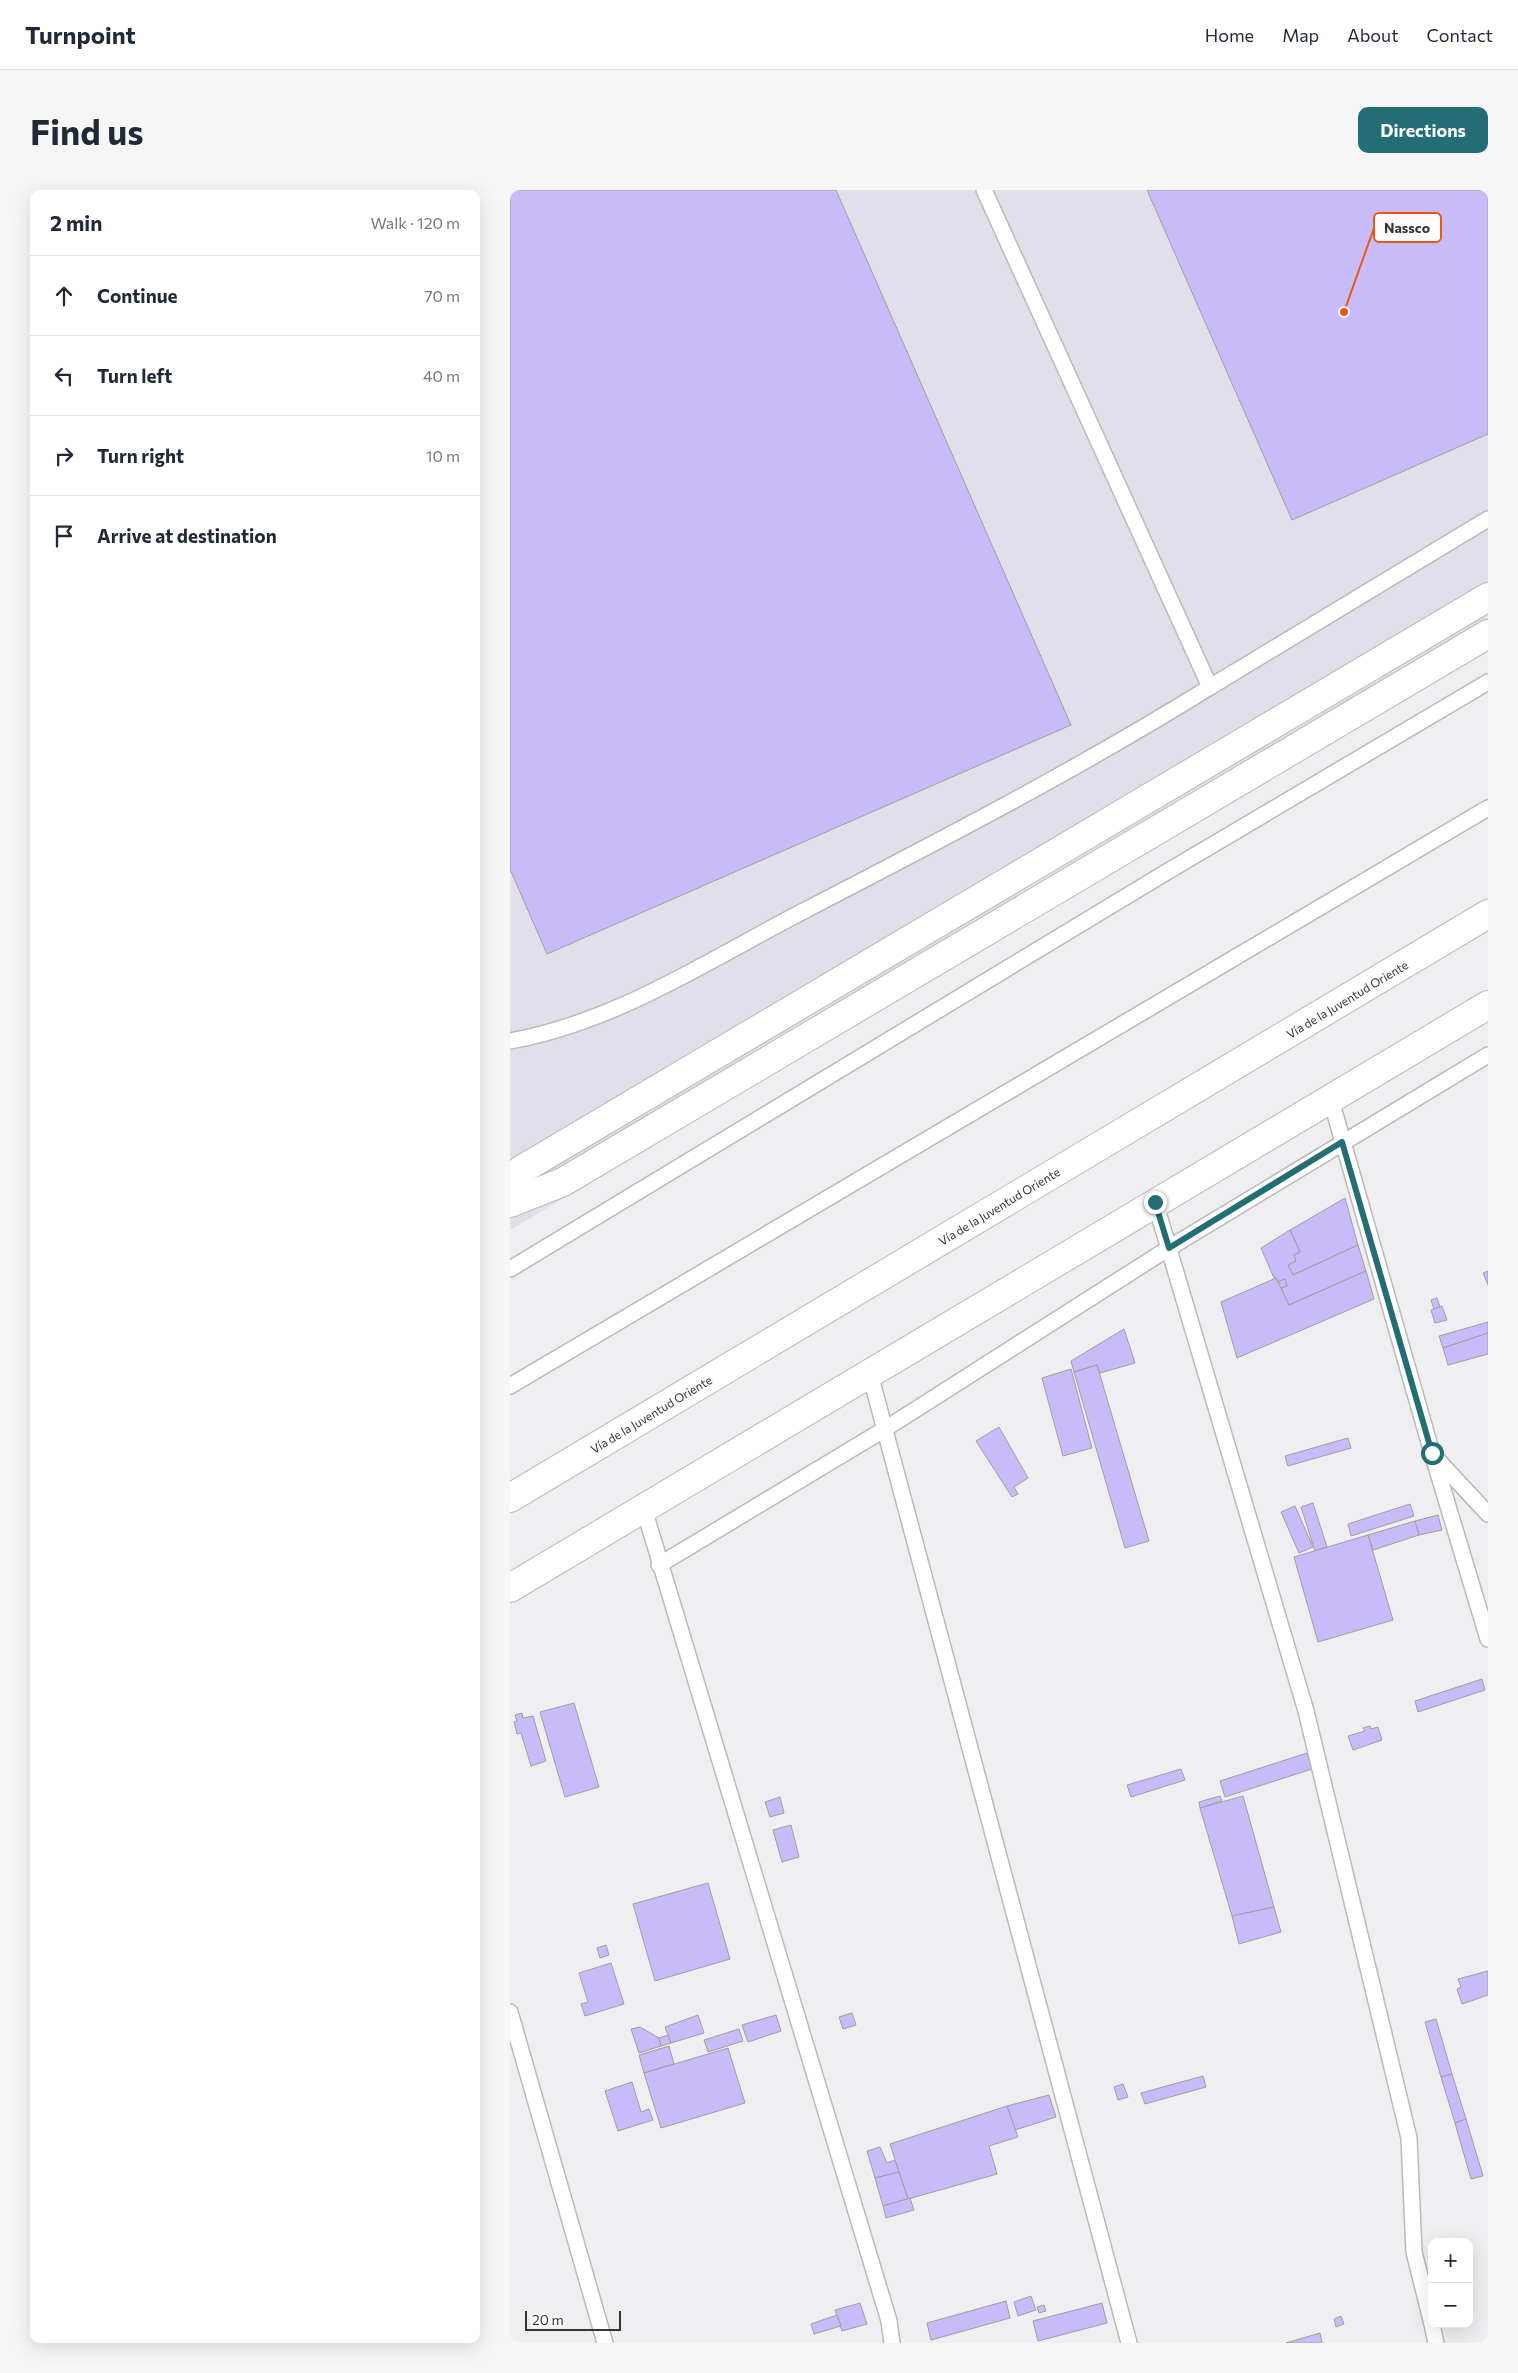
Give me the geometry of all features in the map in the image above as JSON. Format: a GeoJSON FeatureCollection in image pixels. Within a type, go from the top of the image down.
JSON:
{"type":"FeatureCollection","features":[{"type":"Feature","properties":{"kind":"main road"},"geometry":{"type":"LineString","coordinates":[[510,1180],[530,1165],[1488,597]]}},
{"type":"Feature","properties":{"kind":"main road"},"geometry":{"type":"LineString","coordinates":[[510,1203],[563,1182],[1488,634]]}},
{"type":"Feature","properties":{"kind":"main road","name":"Vía de la Juventud Oriente"},"geometry":{"type":"LineString","coordinates":[[510,1498],[1488,914]]}},
{"type":"Feature","properties":{"kind":"main road"},"geometry":{"type":"LineString","coordinates":[[510,1588],[1488,1005]]}},
{"type":"Feature","properties":{"kind":"lane"},"geometry":{"type":"LineString","coordinates":[[984,190],[1210,687]]}},
{"type":"Feature","properties":{"kind":"lane"},"geometry":{"type":"LineString","coordinates":[[510,1041],[542,1035],[617,1009],[1034,791],[1488,519]]}},
{"type":"Feature","properties":{"kind":"lane"},"geometry":{"type":"LineString","coordinates":[[510,1269],[1157,878],[1488,682]]}},
{"type":"Feature","properties":{"kind":"lane"},"geometry":{"type":"LineString","coordinates":[[510,1386],[1488,808]]}},
{"type":"Feature","properties":{"kind":"lane"},"geometry":{"type":"LineString","coordinates":[[659,1565],[885,1430],[1169,1248],[1488,1054]]}},
{"type":"Feature","properties":{"kind":"lane"},"geometry":{"type":"LineString","coordinates":[[1331,1100],[1432,1453],[1488,1639]]}},
{"type":"Feature","properties":{"kind":"lane"},"geometry":{"type":"LineString","coordinates":[[1155,1202],[1306,1711],[1409,2138],[1414,2252],[1428,2308]]}},
{"type":"Feature","properties":{"kind":"lane"},"geometry":{"type":"LineString","coordinates":[[870,1374],[1129,2343]]}},
{"type":"Feature","properties":{"kind":"lane"},"geometry":{"type":"LineString","coordinates":[[1432,1453],[1488,1514]]}},
{"type":"Feature","properties":{"kind":"lane"},"geometry":{"type":"LineString","coordinates":[[644,1509],[659,1565],[889,2321],[892,2343]]}},
{"type":"Feature","properties":{"kind":"lane"},"geometry":{"type":"LineString","coordinates":[[510,2012],[605,2343]]}},
{"type":"Feature","properties":{"kind":"lane"},"geometry":{"type":"LineString","coordinates":[[1433,2328],[1436,2343]]}},
{"type":"Feature","properties":{"kind":"shaded area"},"geometry":{"type":"Polygon","coordinates":[[[510,190],[1488,190],[1488,651],[510,1230],[510,190]]]}},
{"type":"Feature","properties":{"kind":"building"},"geometry":{"type":"Polygon","coordinates":[[[510,190],[836,190],[1071,725],[547,954],[510,869],[510,190]]]}},
{"type":"Feature","properties":{"kind":"building"},"geometry":{"type":"Polygon","coordinates":[[[1147,190],[1488,190],[1488,434],[1292,520],[1147,190]]]}},
{"type":"Feature","properties":{"kind":"building"},"geometry":{"type":"Polygon","coordinates":[[[1345,1198],[1358,1245],[1293,1275],[1288,1265],[1296,1261],[1294,1255],[1300,1252],[1290,1230],[1345,1198]]]}},
{"type":"Feature","properties":{"kind":"building"},"geometry":{"type":"Polygon","coordinates":[[[1290,1230],[1300,1252],[1294,1255],[1296,1261],[1288,1265],[1293,1275],[1358,1245],[1366,1271],[1289,1305],[1281,1288],[1287,1286],[1285,1279],[1278,1282],[1274,1278],[1261,1248],[1290,1230]]]}},
{"type":"Feature","properties":{"kind":"building"},"geometry":{"type":"Polygon","coordinates":[[[1366,1271],[1374,1299],[1237,1358],[1221,1302],[1276,1278],[1289,1305],[1366,1271]]]}},
{"type":"Feature","properties":{"kind":"building"},"geometry":{"type":"Polygon","coordinates":[[[1488,1271],[1488,1285],[1483,1273],[1488,1271]]]}},
{"type":"Feature","properties":{"kind":"building"},"geometry":{"type":"Polygon","coordinates":[[[1285,1279],[1287,1286],[1281,1288],[1278,1282],[1285,1279]]]}},
{"type":"Feature","properties":{"kind":"building"},"geometry":{"type":"Polygon","coordinates":[[[1437,1298],[1440,1307],[1434,1309],[1431,1300],[1437,1298]]]}},
{"type":"Feature","properties":{"kind":"building"},"geometry":{"type":"Polygon","coordinates":[[[1442,1306],[1447,1320],[1435,1323],[1431,1310],[1442,1306]]]}},
{"type":"Feature","properties":{"kind":"building"},"geometry":{"type":"Polygon","coordinates":[[[1488,1322],[1488,1333],[1443,1348],[1439,1336],[1488,1322]]]}},
{"type":"Feature","properties":{"kind":"building"},"geometry":{"type":"Polygon","coordinates":[[[1124,1329],[1135,1363],[1100,1373],[1097,1365],[1074,1372],[1071,1361],[1124,1329]]]}},
{"type":"Feature","properties":{"kind":"building"},"geometry":{"type":"Polygon","coordinates":[[[1488,1333],[1488,1354],[1448,1365],[1443,1348],[1488,1333]]]}},
{"type":"Feature","properties":{"kind":"building"},"geometry":{"type":"Polygon","coordinates":[[[1097,1365],[1149,1541],[1125,1548],[1074,1372],[1097,1365]]]}},
{"type":"Feature","properties":{"kind":"building"},"geometry":{"type":"Polygon","coordinates":[[[1071,1369],[1092,1448],[1063,1456],[1042,1378],[1071,1369]]]}},
{"type":"Feature","properties":{"kind":"building"},"geometry":{"type":"Polygon","coordinates":[[[999,1427],[1028,1478],[1014,1487],[1018,1494],[1012,1497],[976,1441],[999,1427]]]}},
{"type":"Feature","properties":{"kind":"building"},"geometry":{"type":"Polygon","coordinates":[[[1348,1438],[1351,1448],[1288,1466],[1285,1456],[1348,1438]]]}},
{"type":"Feature","properties":{"kind":"building"},"geometry":{"type":"Polygon","coordinates":[[[1313,1503],[1327,1547],[1315,1551],[1301,1507],[1313,1503]]]}},
{"type":"Feature","properties":{"kind":"building"},"geometry":{"type":"Polygon","coordinates":[[[1410,1504],[1414,1516],[1351,1536],[1348,1524],[1410,1504]]]}},
{"type":"Feature","properties":{"kind":"building"},"geometry":{"type":"Polygon","coordinates":[[[1295,1506],[1313,1547],[1299,1553],[1281,1512],[1295,1506]]]}},
{"type":"Feature","properties":{"kind":"building"},"geometry":{"type":"Polygon","coordinates":[[[1438,1515],[1442,1530],[1419,1535],[1415,1521],[1438,1515]]]}},
{"type":"Feature","properties":{"kind":"building"},"geometry":{"type":"Polygon","coordinates":[[[1415,1521],[1419,1535],[1373,1550],[1368,1535],[1415,1521]]]}},
{"type":"Feature","properties":{"kind":"building"},"geometry":{"type":"Polygon","coordinates":[[[1368,1535],[1393,1620],[1318,1642],[1294,1557],[1368,1535]]]}},
{"type":"Feature","properties":{"kind":"building"},"geometry":{"type":"Polygon","coordinates":[[[1482,1679],[1485,1690],[1418,1712],[1415,1701],[1482,1679]]]}},
{"type":"Feature","properties":{"kind":"building"},"geometry":{"type":"Polygon","coordinates":[[[574,1703],[599,1787],[565,1797],[540,1712],[574,1703]]]}},
{"type":"Feature","properties":{"kind":"building"},"geometry":{"type":"Polygon","coordinates":[[[522,1713],[523,1718],[533,1716],[546,1761],[531,1766],[521,1733],[517,1734],[514,1722],[517,1721],[515,1715],[522,1713]]]}},
{"type":"Feature","properties":{"kind":"building"},"geometry":{"type":"Polygon","coordinates":[[[1370,1726],[1371,1729],[1378,1727],[1382,1740],[1353,1750],[1348,1736],[1365,1731],[1363,1728],[1370,1726]]]}},
{"type":"Feature","properties":{"kind":"building"},"geometry":{"type":"Polygon","coordinates":[[[1307,1753],[1312,1769],[1225,1797],[1220,1781],[1307,1753]]]}},
{"type":"Feature","properties":{"kind":"building"},"geometry":{"type":"Polygon","coordinates":[[[1181,1769],[1185,1780],[1131,1797],[1127,1785],[1181,1769]]]}},
{"type":"Feature","properties":{"kind":"building"},"geometry":{"type":"Polygon","coordinates":[[[1220,1796],[1222,1801],[1200,1808],[1199,1802],[1220,1796]]]}},
{"type":"Feature","properties":{"kind":"building"},"geometry":{"type":"Polygon","coordinates":[[[1243,1796],[1274,1907],[1232,1916],[1200,1808],[1243,1796]]]}},
{"type":"Feature","properties":{"kind":"building"},"geometry":{"type":"Polygon","coordinates":[[[780,1797],[784,1813],[770,1817],[765,1802],[780,1797]]]}},
{"type":"Feature","properties":{"kind":"building"},"geometry":{"type":"Polygon","coordinates":[[[791,1825],[799,1857],[782,1862],[773,1830],[791,1825]]]}},
{"type":"Feature","properties":{"kind":"building"},"geometry":{"type":"Polygon","coordinates":[[[708,1883],[730,1959],[655,1981],[633,1904],[708,1883]]]}},
{"type":"Feature","properties":{"kind":"building"},"geometry":{"type":"Polygon","coordinates":[[[1274,1907],[1281,1932],[1239,1944],[1232,1916],[1274,1907]]]}},
{"type":"Feature","properties":{"kind":"building"},"geometry":{"type":"Polygon","coordinates":[[[606,1945],[609,1955],[600,1958],[597,1948],[606,1945]]]}},
{"type":"Feature","properties":{"kind":"building"},"geometry":{"type":"Polygon","coordinates":[[[611,1963],[624,2004],[585,2016],[581,2004],[588,2002],[579,1973],[611,1963]]]}},
{"type":"Feature","properties":{"kind":"building"},"geometry":{"type":"Polygon","coordinates":[[[1488,1971],[1488,1995],[1462,2004],[1457,1989],[1461,1987],[1458,1979],[1488,1971]]]}},
{"type":"Feature","properties":{"kind":"building"},"geometry":{"type":"Polygon","coordinates":[[[852,2013],[856,2025],[843,2029],[839,2017],[852,2013]]]}},
{"type":"Feature","properties":{"kind":"building"},"geometry":{"type":"Polygon","coordinates":[[[698,2015],[704,2033],[671,2043],[665,2027],[698,2015]]]}},
{"type":"Feature","properties":{"kind":"building"},"geometry":{"type":"Polygon","coordinates":[[[776,2015],[781,2031],[748,2042],[742,2025],[776,2015]]]}},
{"type":"Feature","properties":{"kind":"building"},"geometry":{"type":"Polygon","coordinates":[[[1436,2019],[1452,2074],[1441,2077],[1425,2022],[1436,2019]]]}},
{"type":"Feature","properties":{"kind":"building"},"geometry":{"type":"Polygon","coordinates":[[[640,2027],[659,2038],[661,2046],[639,2053],[631,2029],[640,2027]]]}},
{"type":"Feature","properties":{"kind":"building"},"geometry":{"type":"Polygon","coordinates":[[[739,2029],[743,2041],[708,2052],[704,2040],[739,2029]]]}},
{"type":"Feature","properties":{"kind":"building"},"geometry":{"type":"Polygon","coordinates":[[[668,2035],[671,2043],[661,2046],[659,2038],[668,2035]]]}},
{"type":"Feature","properties":{"kind":"building"},"geometry":{"type":"Polygon","coordinates":[[[669,2046],[674,2064],[644,2073],[639,2055],[669,2046]]]}},
{"type":"Feature","properties":{"kind":"building"},"geometry":{"type":"Polygon","coordinates":[[[728,2048],[745,2103],[661,2128],[644,2073],[728,2048]]]}},
{"type":"Feature","properties":{"kind":"building"},"geometry":{"type":"Polygon","coordinates":[[[1452,2074],[1466,2119],[1455,2123],[1441,2077],[1452,2074]]]}},
{"type":"Feature","properties":{"kind":"building"},"geometry":{"type":"Polygon","coordinates":[[[1203,2076],[1206,2087],[1145,2104],[1141,2093],[1203,2076]]]}},
{"type":"Feature","properties":{"kind":"building"},"geometry":{"type":"Polygon","coordinates":[[[632,2082],[641,2112],[649,2109],[653,2120],[618,2131],[605,2091],[632,2082]]]}},
{"type":"Feature","properties":{"kind":"building"},"geometry":{"type":"Polygon","coordinates":[[[1123,2084],[1128,2097],[1118,2100],[1114,2087],[1123,2084]]]}},
{"type":"Feature","properties":{"kind":"building"},"geometry":{"type":"Polygon","coordinates":[[[1049,2095],[1056,2117],[1015,2130],[1007,2106],[1049,2095]]]}},
{"type":"Feature","properties":{"kind":"building"},"geometry":{"type":"Polygon","coordinates":[[[1007,2106],[1018,2137],[989,2146],[997,2174],[908,2199],[890,2144],[1007,2106]]]}},
{"type":"Feature","properties":{"kind":"building"},"geometry":{"type":"Polygon","coordinates":[[[1466,2119],[1483,2176],[1471,2179],[1455,2123],[1466,2119]]]}},
{"type":"Feature","properties":{"kind":"building"},"geometry":{"type":"Polygon","coordinates":[[[880,2147],[887,2163],[895,2160],[899,2172],[875,2178],[867,2151],[880,2147]]]}},
{"type":"Feature","properties":{"kind":"building"},"geometry":{"type":"Polygon","coordinates":[[[899,2172],[908,2199],[883,2206],[875,2178],[899,2172]]]}},
{"type":"Feature","properties":{"kind":"building"},"geometry":{"type":"Polygon","coordinates":[[[910,2198],[914,2210],[886,2218],[883,2206],[910,2198]]]}},
{"type":"Feature","properties":{"kind":"building"},"geometry":{"type":"Polygon","coordinates":[[[1031,2296],[1036,2310],[1018,2316],[1014,2302],[1031,2296]]]}},
{"type":"Feature","properties":{"kind":"building"},"geometry":{"type":"Polygon","coordinates":[[[1006,2301],[1010,2318],[931,2340],[927,2323],[1006,2301]]]}},
{"type":"Feature","properties":{"kind":"building"},"geometry":{"type":"Polygon","coordinates":[[[860,2303],[867,2324],[842,2331],[835,2310],[860,2303]]]}},
{"type":"Feature","properties":{"kind":"building"},"geometry":{"type":"Polygon","coordinates":[[[1102,2303],[1107,2323],[1038,2341],[1033,2321],[1102,2303]]]}},
{"type":"Feature","properties":{"kind":"building"},"geometry":{"type":"Polygon","coordinates":[[[1044,2305],[1046,2311],[1039,2313],[1037,2307],[1044,2305]]]}},
{"type":"Feature","properties":{"kind":"building"},"geometry":{"type":"Polygon","coordinates":[[[837,2315],[841,2326],[814,2334],[811,2324],[837,2315]]]}},
{"type":"Feature","properties":{"kind":"building"},"geometry":{"type":"Polygon","coordinates":[[[1341,2316],[1344,2324],[1336,2327],[1334,2319],[1341,2316]]]}},
{"type":"Feature","properties":{"kind":"building"},"geometry":{"type":"Polygon","coordinates":[[[1320,2333],[1322,2343],[1286,2343],[1320,2333]]]}},
{"type":"Feature","properties":{"kind":"place","name":"Nassco"},"geometry":{"type":"Point","coordinates":[1344,312]}},
{"type":"Feature","properties":{"kind":"route"},"geometry":{"type":"LineString","coordinates":[[1155,1202],[1169,1248],[1342,1142],[1432,1453]]}}]}
